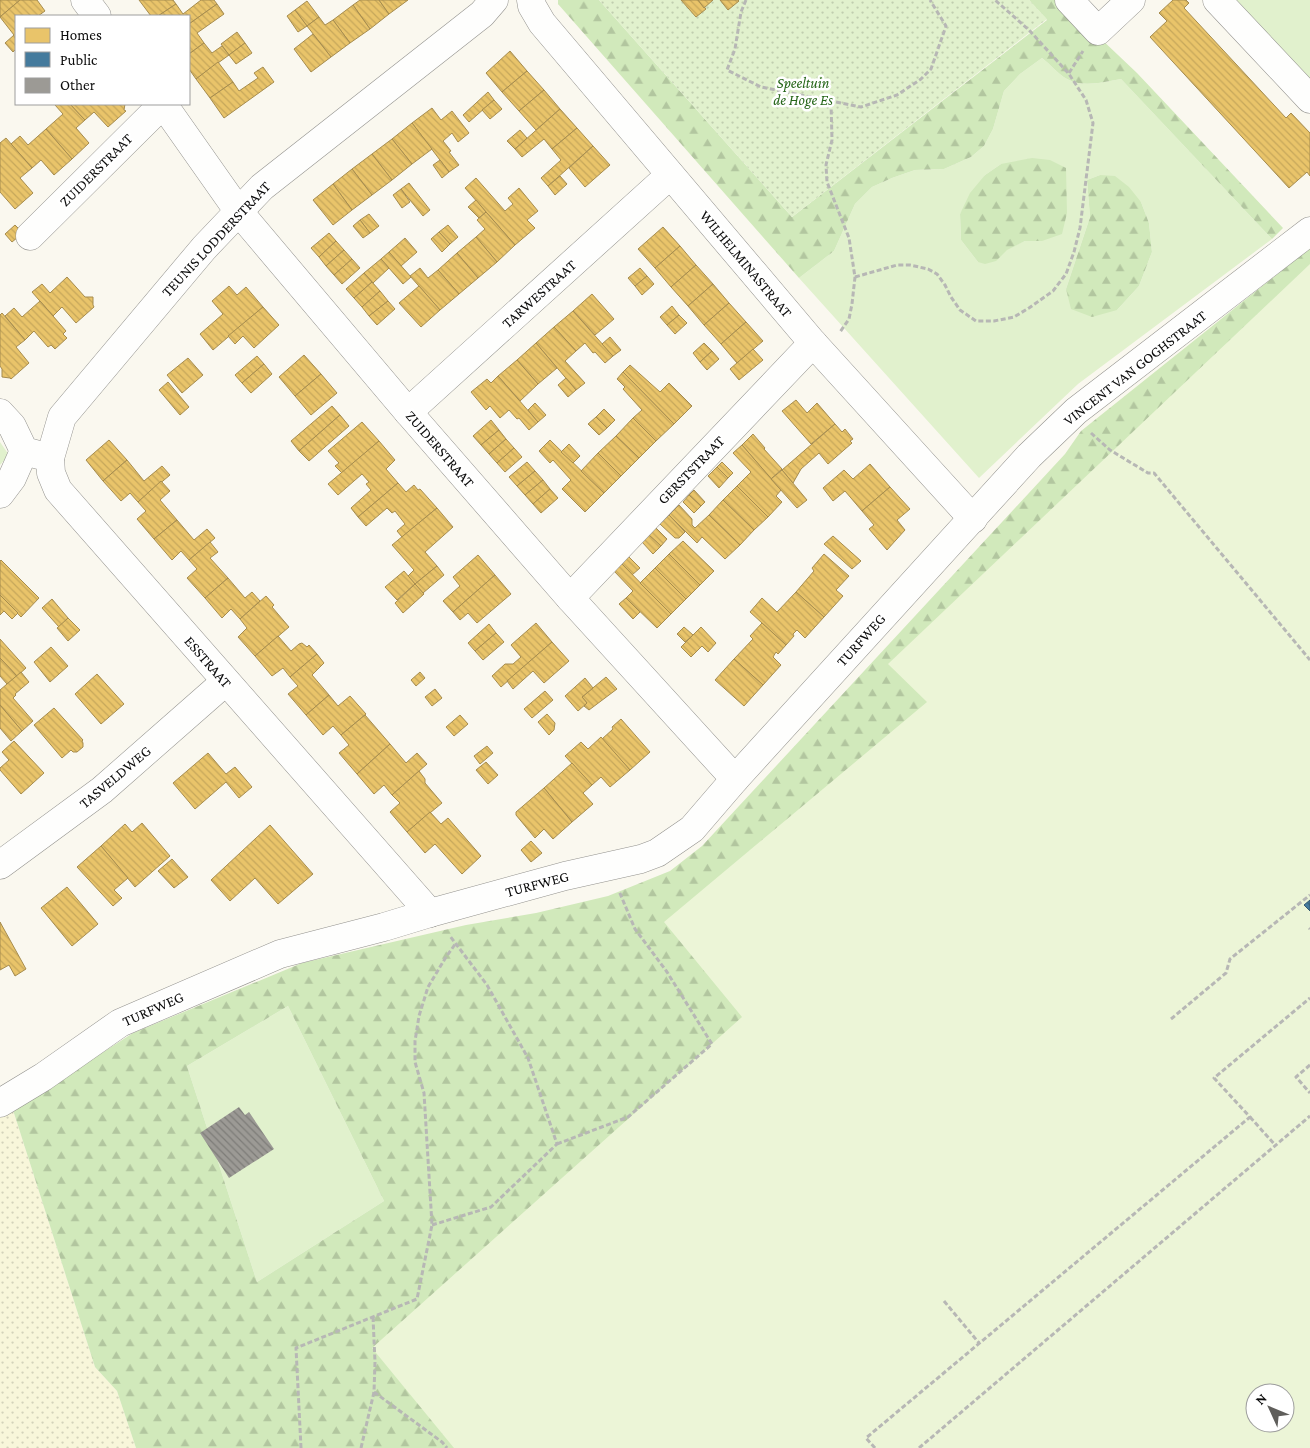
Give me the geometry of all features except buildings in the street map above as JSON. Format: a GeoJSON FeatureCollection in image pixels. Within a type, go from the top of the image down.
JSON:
{"type":"FeatureCollection","features":[{"type":"Feature","properties":{"kind":"street"},"geometry":{"type":"LineString","coordinates":[[85,0],[96,15]]}},
{"type":"Feature","properties":{"kind":"street","name":"TEUNIS LODDERSTRAAT"},"geometry":{"type":"LineString","coordinates":[[50,458],[62,417],[204,248],[262,187],[482,14],[494,0]]}},
{"type":"Feature","properties":{"kind":"street","name":"WILHELMINASTRAAT"},"geometry":{"type":"LineString","coordinates":[[531,0],[532,6],[542,23],[817,348],[973,519]]}},
{"type":"Feature","properties":{"kind":"street"},"geometry":{"type":"LineString","coordinates":[[1070,0],[1098,31],[1131,0]]}},
{"type":"Feature","properties":{"kind":"street"},"geometry":{"type":"LineString","coordinates":[[1217,0],[1310,99]]}},
{"type":"Feature","properties":{"kind":"street","name":"ZUIDERSTRAAT"},"geometry":{"type":"LineString","coordinates":[[30,236],[162,105]]}},
{"type":"Feature","properties":{"kind":"street","name":"ZUIDERSTRAAT"},"geometry":{"type":"LineString","coordinates":[[164,105],[238,212],[408,412],[570,598],[735,779]]}},
{"type":"Feature","properties":{"kind":"street","name":"TARWESTRAAT"},"geometry":{"type":"LineString","coordinates":[[408,412],[670,175]]}},
{"type":"Feature","properties":{"kind":"street","name":"VINCENT VAN GOGHSTRAAT"},"geometry":{"type":"LineString","coordinates":[[973,519],[1029,456],[1076,411],[1310,231]]}},
{"type":"Feature","properties":{"kind":"street","name":"GERSTSTRAAT"},"geometry":{"type":"LineString","coordinates":[[570,598],[817,348]]}},
{"type":"Feature","properties":{"kind":"street"},"geometry":{"type":"LineString","coordinates":[[0,413],[12,426],[24,451],[50,458]]}},
{"type":"Feature","properties":{"kind":"street"},"geometry":{"type":"LineString","coordinates":[[0,494],[12,478],[24,451]]}},
{"type":"Feature","properties":{"kind":"street","name":"ESSTRAAT"},"geometry":{"type":"LineString","coordinates":[[50,458],[51,473],[58,490],[430,913]]}},
{"type":"Feature","properties":{"kind":"street","name":"TURFWEG"},"geometry":{"type":"LineString","coordinates":[[0,1103],[43,1077],[120,1023],[280,954],[566,876],[641,859],[657,853],[692,829],[735,779],[973,519]]}},
{"type":"Feature","properties":{"kind":"street","name":"TASVELDWEG"},"geometry":{"type":"LineString","coordinates":[[0,865],[102,790],[225,682]]}},
{"type":"Feature","properties":{"kind":"path"},"geometry":{"type":"LineString","coordinates":[[746,0],[741,12],[735,49],[727,70],[761,87],[861,107],[897,95],[931,69],[946,26],[930,0]]}},
{"type":"Feature","properties":{"kind":"path"},"geometry":{"type":"LineString","coordinates":[[855,277],[897,265],[910,265],[928,269],[937,274],[941,279],[960,310],[976,321],[994,321],[1014,317],[1029,308],[1053,290],[1066,274],[1080,228],[1092,123],[1086,100],[1069,74],[1029,30],[995,0]]}},
{"type":"Feature","properties":{"kind":"path"},"geometry":{"type":"LineString","coordinates":[[817,348],[838,335],[849,319],[855,277],[849,238],[827,182],[826,165],[832,140],[830,102]]}},
{"type":"Feature","properties":{"kind":"path"},"geometry":{"type":"LineString","coordinates":[[1076,411],[1091,433],[1110,450],[1148,473],[1154,473],[1310,660]]}},
{"type":"Feature","properties":{"kind":"path"},"geometry":{"type":"LineString","coordinates":[[432,1225],[491,1207],[557,1144],[628,1117],[712,1044],[667,972],[635,929],[609,866]]}},
{"type":"Feature","properties":{"kind":"path"},"geometry":{"type":"LineString","coordinates":[[1171,1019],[1226,973],[1230,959],[1310,895]]}},
{"type":"Feature","properties":{"kind":"path"},"geometry":{"type":"LineString","coordinates":[[301,1448],[296,1348],[417,1299],[432,1225],[424,1093],[415,1062],[415,1041],[419,1016],[428,987],[456,943],[487,985],[528,1058],[557,1144]]}},
{"type":"Feature","properties":{"kind":"path"},"geometry":{"type":"LineString","coordinates":[[1276,1146],[1214,1078],[1310,998]]}},
{"type":"Feature","properties":{"kind":"path"},"geometry":{"type":"LineString","coordinates":[[1310,1065],[1296,1076],[1310,1093]]}},
{"type":"Feature","properties":{"kind":"path"},"geometry":{"type":"LineString","coordinates":[[919,1448],[1310,1116]]}},
{"type":"Feature","properties":{"kind":"path"},"geometry":{"type":"LineString","coordinates":[[875,1448],[866,1438],[1250,1117]]}},
{"type":"Feature","properties":{"kind":"path"},"geometry":{"type":"LineString","coordinates":[[944,1301],[979,1343]]}},
{"type":"Feature","properties":{"kind":"path"},"geometry":{"type":"LineString","coordinates":[[361,1448],[374,1392],[373,1317]]}},
{"type":"Feature","properties":{"kind":"path"},"geometry":{"type":"LineString","coordinates":[[374,1392],[442,1442],[447,1448]]}},
{"type":"Feature","properties":{"kind":"shaded area"},"geometry":{"type":"Polygon","coordinates":[[[13,1110],[95,1367],[117,1391],[136,1448],[0,1448],[0,1118],[13,1110]]]}},
{"type":"Feature","properties":{"kind":"green space"},"geometry":{"type":"Polygon","coordinates":[[[558,0],[599,0],[792,217],[1047,20],[1029,0],[1060,0],[1137,73],[1283,228],[1272,239],[1121,79],[1094,84],[1073,82],[1060,74],[1042,58],[1020,74],[1004,91],[993,129],[984,146],[971,157],[944,169],[915,170],[872,187],[855,204],[834,251],[799,278],[558,4],[558,0]]]}},
{"type":"Feature","properties":{"kind":"green space","name":"Speeltuin de Hoge Es"},"geometry":{"type":"Polygon","coordinates":[[[599,0],[1029,0],[1047,19],[792,217],[599,0]]]}},
{"type":"Feature","properties":{"kind":"green space"},"geometry":{"type":"Polygon","coordinates":[[[1236,0],[1310,0],[1310,85],[1237,6],[1236,0]]]}},
{"type":"Feature","properties":{"kind":"green space"},"geometry":{"type":"Polygon","coordinates":[[[1042,58],[1060,74],[1073,82],[1094,84],[1121,79],[1272,239],[1078,384],[979,478],[799,278],[834,251],[855,204],[872,187],[915,170],[944,169],[971,157],[984,146],[993,129],[1004,91],[1020,74],[1042,58]],[[1001,164],[985,175],[960,214],[961,240],[978,262],[1025,241],[1042,241],[1001,164]],[[1100,175],[1087,180],[1090,217],[1066,289],[1117,310],[1139,286],[1152,252],[1149,223],[1141,202],[1100,175]]]}},
{"type":"Feature","properties":{"kind":"green space"},"geometry":{"type":"Polygon","coordinates":[[[1032,158],[1050,160],[1066,168],[1067,213],[1062,234],[1042,241],[1025,241],[1007,250],[996,261],[985,264],[978,262],[961,240],[960,214],[970,193],[985,175],[1001,164],[1032,158]]]}},
{"type":"Feature","properties":{"kind":"green space"},"geometry":{"type":"Polygon","coordinates":[[[1100,175],[1115,176],[1129,187],[1141,202],[1149,223],[1152,252],[1139,286],[1117,310],[1092,317],[1071,309],[1066,289],[1090,217],[1087,180],[1100,175]]]}},
{"type":"Feature","properties":{"kind":"green space"},"geometry":{"type":"Polygon","coordinates":[[[1310,248],[1310,298],[493,1448],[136,1448],[117,1391],[95,1367],[13,1110],[133,1033],[302,963],[466,925],[536,913],[608,896],[670,871],[702,846],[1065,454],[1081,431],[1310,248]],[[288,1006],[187,1066],[257,1282],[384,1201],[288,1006]]]}},
{"type":"Feature","properties":{"kind":"green space"},"geometry":{"type":"Polygon","coordinates":[[[1310,264],[1310,1448],[454,1448],[372,1348],[742,1017],[664,922],[927,702],[888,664],[1310,264]]]}},
{"type":"Feature","properties":{"kind":"green space"},"geometry":{"type":"Polygon","coordinates":[[[0,442],[9,455],[0,465],[0,442]]]}},
{"type":"Feature","properties":{"kind":"green space"},"geometry":{"type":"Polygon","coordinates":[[[288,1006],[384,1201],[257,1282],[187,1066],[288,1006]]]}}]}
